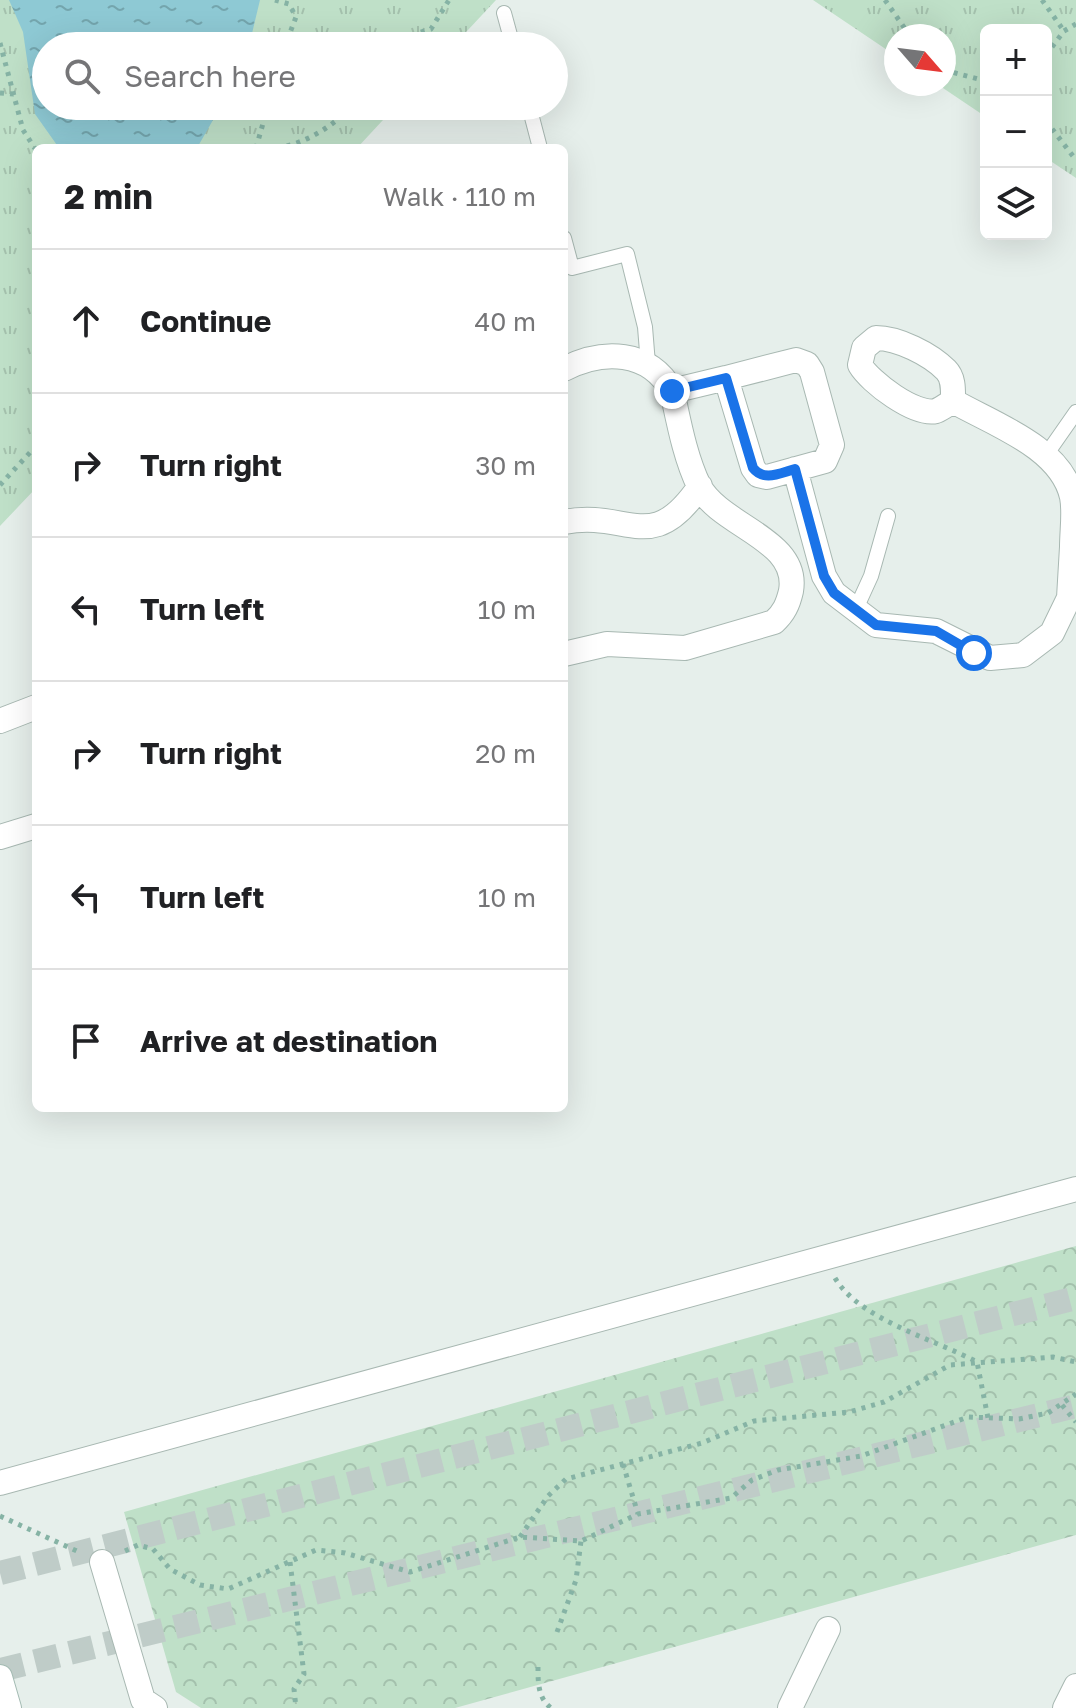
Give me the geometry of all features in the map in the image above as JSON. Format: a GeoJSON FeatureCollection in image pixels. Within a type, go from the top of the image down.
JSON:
{"type":"FeatureCollection","features":[{"type":"Feature","properties":{"kind":"street"},"geometry":{"type":"LineString","coordinates":[[568,367],[586,359],[616,354],[648,364],[664,377],[672,391],[684,442],[700,486],[733,522],[774,546],[784,557],[792,584],[783,614],[774,622],[685,648],[607,644],[568,653]]}},
{"type":"Feature","properties":{"kind":"street"},"geometry":{"type":"LineString","coordinates":[[672,391],[796,360],[807,364],[832,445],[825,461],[767,477],[758,475],[753,468],[726,378]]}},
{"type":"Feature","properties":{"kind":"street"},"geometry":{"type":"LineString","coordinates":[[795,469],[824,576],[834,593],[855,611],[876,625],[892,629],[936,631],[990,658],[1023,655],[1039,646],[1063,615],[1069,598],[1074,547],[1072,498],[1063,472],[1046,455],[953,401]]}},
{"type":"Feature","properties":{"kind":"street"},"geometry":{"type":"LineString","coordinates":[[568,522],[664,524],[678,515],[700,486]]}},
{"type":"Feature","properties":{"kind":"street"},"geometry":{"type":"LineString","coordinates":[[0,721],[32,709]]}},
{"type":"Feature","properties":{"kind":"street"},"geometry":{"type":"LineString","coordinates":[[0,837],[32,827]]}},
{"type":"Feature","properties":{"kind":"street"},"geometry":{"type":"LineString","coordinates":[[0,1483],[1076,1189]]}},
{"type":"Feature","properties":{"kind":"street"},"geometry":{"type":"LineString","coordinates":[[102,1562],[143,1700],[155,1708]]}},
{"type":"Feature","properties":{"kind":"street"},"geometry":{"type":"LineString","coordinates":[[790,1708],[828,1629]]}},
{"type":"Feature","properties":{"kind":"street"},"geometry":{"type":"LineString","coordinates":[[0,1677],[9,1708]]}},
{"type":"Feature","properties":{"kind":"street"},"geometry":{"type":"LineString","coordinates":[[1065,1708],[1076,1686]]}},
{"type":"Feature","properties":{"kind":"lane"},"geometry":{"type":"LineString","coordinates":[[504,13],[509,32]]}},
{"type":"Feature","properties":{"kind":"lane"},"geometry":{"type":"LineString","coordinates":[[533,120],[539,144]]}},
{"type":"Feature","properties":{"kind":"lane"},"geometry":{"type":"LineString","coordinates":[[568,253],[572,268],[627,254],[645,327],[648,364]]}},
{"type":"Feature","properties":{"kind":"lane"},"geometry":{"type":"LineString","coordinates":[[1046,455],[1076,412]]}},
{"type":"Feature","properties":{"kind":"lane"},"geometry":{"type":"LineString","coordinates":[[855,611],[871,576],[888,516]]}},
{"type":"Feature","properties":{"kind":"path"},"geometry":{"type":"LineString","coordinates":[[275,0],[289,4],[296,17],[290,32]]}},
{"type":"Feature","properties":{"kind":"path"},"geometry":{"type":"LineString","coordinates":[[421,32],[431,29],[449,0]]}},
{"type":"Feature","properties":{"kind":"path"},"geometry":{"type":"LineString","coordinates":[[885,0],[902,24]]}},
{"type":"Feature","properties":{"kind":"path"},"geometry":{"type":"LineString","coordinates":[[1042,0],[1064,31]]}},
{"type":"Feature","properties":{"kind":"path"},"geometry":{"type":"LineString","coordinates":[[1052,47],[1064,31],[1076,24]]}},
{"type":"Feature","properties":{"kind":"path"},"geometry":{"type":"LineString","coordinates":[[0,43],[23,130],[32,144]]}},
{"type":"Feature","properties":{"kind":"path"},"geometry":{"type":"LineString","coordinates":[[956,73],[980,79]]}},
{"type":"Feature","properties":{"kind":"path"},"geometry":{"type":"LineString","coordinates":[[0,93],[15,94]]}},
{"type":"Feature","properties":{"kind":"path"},"geometry":{"type":"LineString","coordinates":[[257,144],[264,120]]}},
{"type":"Feature","properties":{"kind":"path"},"geometry":{"type":"LineString","coordinates":[[297,144],[313,131],[332,126],[338,120]]}},
{"type":"Feature","properties":{"kind":"path"},"geometry":{"type":"LineString","coordinates":[[1052,129],[1076,160]]}},
{"type":"Feature","properties":{"kind":"path"},"geometry":{"type":"LineString","coordinates":[[0,485],[32,450]]}},
{"type":"Feature","properties":{"kind":"path"},"geometry":{"type":"LineString","coordinates":[[824,1260],[844,1293],[875,1315],[977,1362]]}},
{"type":"Feature","properties":{"kind":"path"},"geometry":{"type":"LineString","coordinates":[[520,1537],[548,1496],[566,1479],[702,1443],[754,1421],[849,1412],[884,1402],[950,1365],[1053,1357],[1076,1362]]}},
{"type":"Feature","properties":{"kind":"path"},"geometry":{"type":"LineString","coordinates":[[977,1362],[988,1418]]}},
{"type":"Feature","properties":{"kind":"path"},"geometry":{"type":"LineString","coordinates":[[0,1516],[102,1562],[138,1545],[153,1549],[170,1569],[200,1585],[228,1589],[316,1550],[345,1553],[410,1572],[520,1537],[581,1541],[638,1514],[731,1498],[752,1480],[778,1470],[861,1456],[968,1417],[1019,1419],[1048,1413],[1076,1394]]}},
{"type":"Feature","properties":{"kind":"path"},"geometry":{"type":"LineString","coordinates":[[1062,1405],[1076,1422]]}},
{"type":"Feature","properties":{"kind":"path"},"geometry":{"type":"LineString","coordinates":[[623,1464],[638,1514]]}},
{"type":"Feature","properties":{"kind":"path"},"geometry":{"type":"LineString","coordinates":[[557,1632],[576,1580],[581,1541]]}},
{"type":"Feature","properties":{"kind":"path"},"geometry":{"type":"LineString","coordinates":[[290,1562],[304,1674],[294,1689],[296,1708]]}},
{"type":"Feature","properties":{"kind":"path"},"geometry":{"type":"LineString","coordinates":[[538,1667],[538,1685],[544,1702],[551,1708]]}},
{"type":"Feature","properties":{"kind":"green space"},"geometry":{"type":"Polygon","coordinates":[[[0,0],[496,0],[466,32],[32,32],[32,120],[383,120],[361,144],[32,144],[32,492],[0,526],[0,0]]]}},
{"type":"Feature","properties":{"kind":"green space"},"geometry":{"type":"Polygon","coordinates":[[[813,0],[1076,0],[1076,178],[1052,162],[1052,24],[980,24],[980,113],[955,96],[956,24],[884,24],[884,48],[813,0]]]}},
{"type":"Feature","properties":{"kind":"green space"},"geometry":{"type":"Polygon","coordinates":[[[1076,1246],[1076,1535],[455,1708],[201,1708],[176,1692],[124,1512],[1076,1246]]]}},
{"type":"Feature","properties":{"kind":"water"},"geometry":{"type":"Polygon","coordinates":[[[9,0],[260,0],[252,32],[32,32],[32,94],[23,32],[9,0]]]}},
{"type":"Feature","properties":{"kind":"water"},"geometry":{"type":"Polygon","coordinates":[[[39,120],[213,120],[199,144],[56,144],[39,120]]]}},
{"type":"Feature","properties":{"kind":"tunnel"},"geometry":{"type":"LineString","coordinates":[[0,1573],[1076,1298]]}},
{"type":"Feature","properties":{"kind":"tunnel"},"geometry":{"type":"LineString","coordinates":[[0,1670],[1076,1406]]}},
{"type":"Feature","properties":{"kind":"route"},"geometry":{"type":"LineString","coordinates":[[672,391],[726,378],[753,468],[758,475],[767,477],[795,469],[824,576],[834,593],[876,625],[936,631],[974,653]]}}]}
